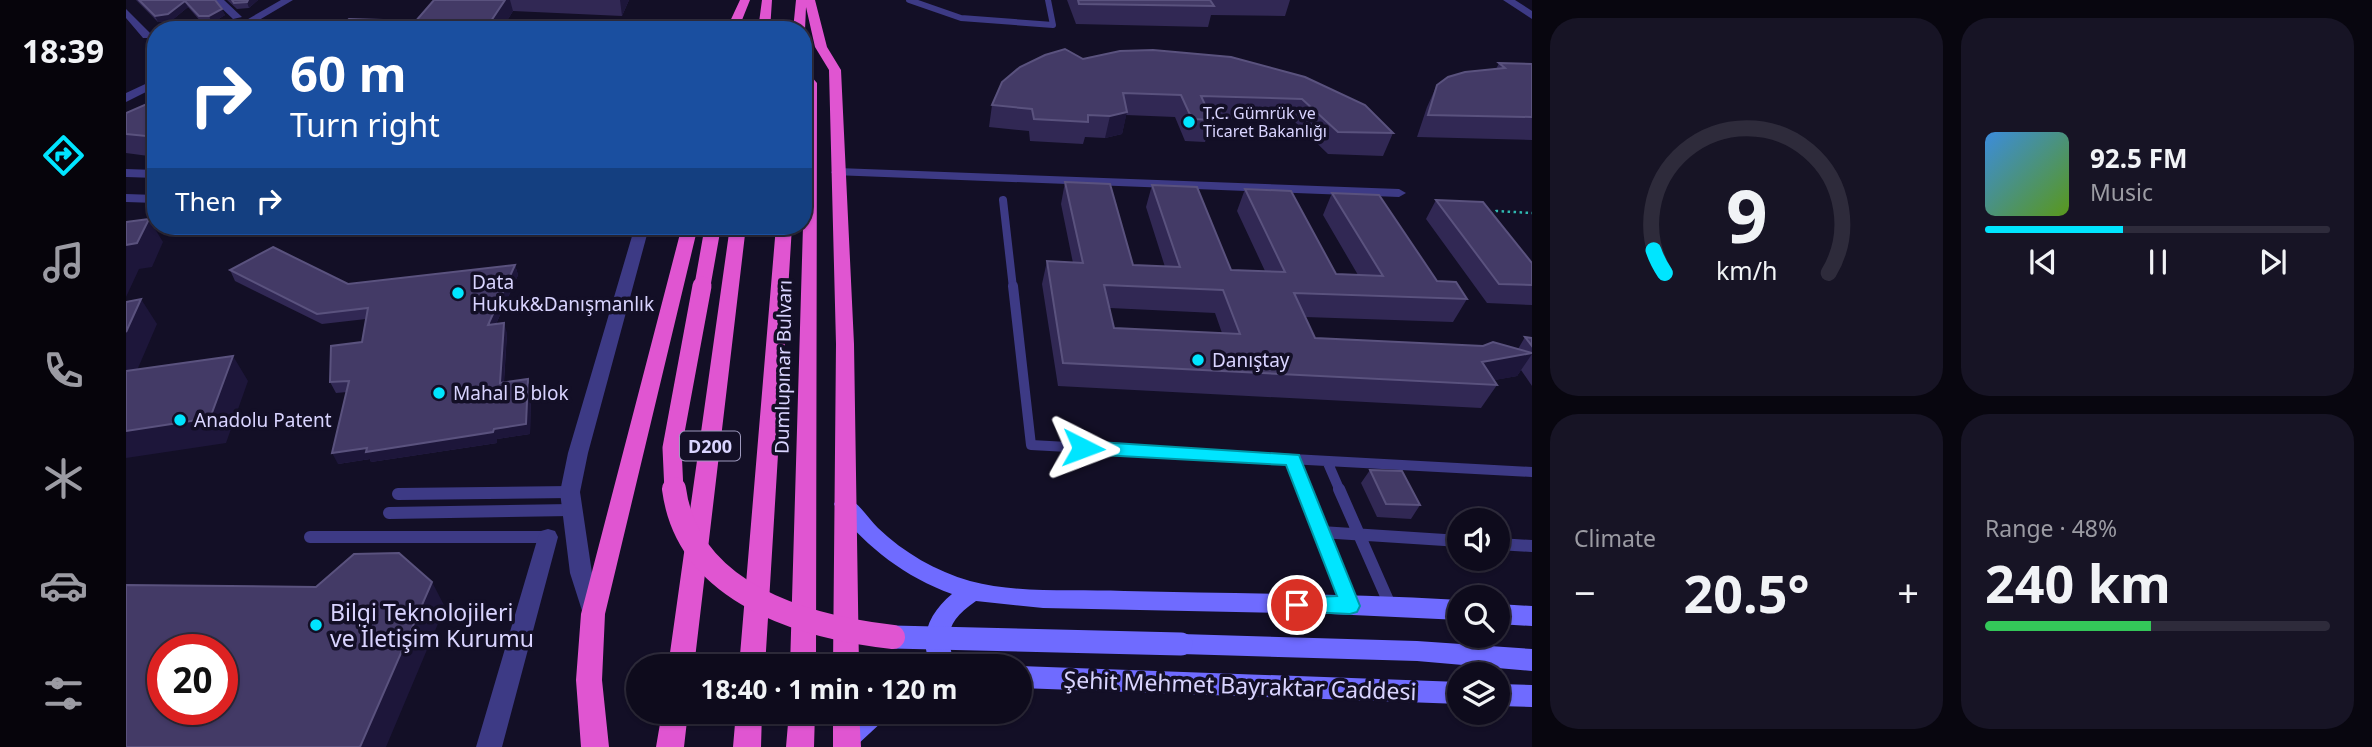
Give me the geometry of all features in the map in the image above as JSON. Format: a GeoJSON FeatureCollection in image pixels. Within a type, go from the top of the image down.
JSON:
{"type":"FeatureCollection","features":[{"type":"Feature","properties":{"kind":"highway"},"geometry":{"type":"LineString","coordinates":[[765,21],[767,0]]}},
{"type":"Feature","properties":{"kind":"highway"},"geometry":{"type":"LineString","coordinates":[[800,21],[801,0]]}},
{"type":"Feature","properties":{"kind":"highway"},"geometry":{"type":"LineString","coordinates":[[810,0],[821,47],[835,71],[845,344],[846,654]]}},
{"type":"Feature","properties":{"kind":"highway"},"geometry":{"type":"LineString","coordinates":[[736,21],[744,2]]}},
{"type":"Feature","properties":{"kind":"highway"},"geometry":{"type":"LineString","coordinates":[[743,21],[744,2]]}},
{"type":"Feature","properties":{"kind":"highway"},"geometry":{"type":"LineString","coordinates":[[595,747],[589,696],[589,641],[593,614],[687,235]]}},
{"type":"Feature","properties":{"kind":"highway"},"geometry":{"type":"LineString","coordinates":[[711,235],[672,448],[671,480],[680,517],[709,562],[731,584],[769,609],[830,629],[893,636]]}},
{"type":"Feature","properties":{"kind":"highway","name":"D200"},"geometry":{"type":"LineString","coordinates":[[683,654],[737,235]]}},
{"type":"Feature","properties":{"kind":"highway","name":"Dumlupınar Bulvarı"},"geometry":{"type":"LineString","coordinates":[[753,654],[782,235]]}},
{"type":"Feature","properties":{"kind":"highway","name":"Dumlupınar Bulvarı"},"geometry":{"type":"LineString","coordinates":[[803,654],[811,235]]}},
{"type":"Feature","properties":{"kind":"highway"},"geometry":{"type":"LineString","coordinates":[[670,747],[673,724]]}},
{"type":"Feature","properties":{"kind":"highway"},"geometry":{"type":"LineString","coordinates":[[747,747],[748,724]]}},
{"type":"Feature","properties":{"kind":"highway"},"geometry":{"type":"LineString","coordinates":[[800,747],[801,724]]}},
{"type":"Feature","properties":{"kind":"main road"},"geometry":{"type":"LineString","coordinates":[[844,504],[863,529],[894,556],[974,591],[1036,597],[1390,605],[1447,610]]}},
{"type":"Feature","properties":{"kind":"main road"},"geometry":{"type":"LineString","coordinates":[[939,654],[937,631],[943,615],[954,602],[974,591]]}},
{"type":"Feature","properties":{"kind":"main road"},"geometry":{"type":"LineString","coordinates":[[1510,615],[1532,616]]}},
{"type":"Feature","properties":{"kind":"main road","name":"Şehit Mehmet Bayraktar Caddesi"},"geometry":{"type":"LineString","coordinates":[[893,636],[1417,651],[1532,660]]}},
{"type":"Feature","properties":{"kind":"main road","name":"Şehit Mehmet Bayraktar Caddesi"},"geometry":{"type":"LineString","coordinates":[[1032,677],[1447,693]]}},
{"type":"Feature","properties":{"kind":"main road"},"geometry":{"type":"LineString","coordinates":[[1510,695],[1532,696]]}},
{"type":"Feature","properties":{"kind":"street"},"geometry":{"type":"LineString","coordinates":[[218,0],[237,17]]}},
{"type":"Feature","properties":{"kind":"street"},"geometry":{"type":"LineString","coordinates":[[275,20],[290,0]]}},
{"type":"Feature","properties":{"kind":"street"},"geometry":{"type":"LineString","coordinates":[[251,21],[290,0]]}},
{"type":"Feature","properties":{"kind":"street"},"geometry":{"type":"LineString","coordinates":[[1508,0],[1532,16]]}},
{"type":"Feature","properties":{"kind":"street"},"geometry":{"type":"LineString","coordinates":[[1524,0],[1532,6]]}},
{"type":"Feature","properties":{"kind":"street"},"geometry":{"type":"LineString","coordinates":[[126,12],[147,31]]}},
{"type":"Feature","properties":{"kind":"street"},"geometry":{"type":"LineString","coordinates":[[126,35],[147,36]]}},
{"type":"Feature","properties":{"kind":"street"},"geometry":{"type":"LineString","coordinates":[[126,98],[147,87]]}},
{"type":"Feature","properties":{"kind":"street"},"geometry":{"type":"LineString","coordinates":[[838,172],[1399,193]]}},
{"type":"Feature","properties":{"kind":"street"},"geometry":{"type":"LineString","coordinates":[[126,173],[147,174]]}},
{"type":"Feature","properties":{"kind":"street"},"geometry":{"type":"LineString","coordinates":[[126,198],[147,199]]}},
{"type":"Feature","properties":{"kind":"street"},"geometry":{"type":"LineString","coordinates":[[593,614],[581,573],[571,501],[578,453],[640,235]]}},
{"type":"Feature","properties":{"kind":"street"},"geometry":{"type":"LineString","coordinates":[[489,747],[548,537]]}},
{"type":"Feature","properties":{"kind":"lane"},"geometry":{"type":"LineString","coordinates":[[909,0],[931,12],[970,19],[1053,25],[1048,0]]}},
{"type":"Feature","properties":{"kind":"lane"},"geometry":{"type":"LineString","coordinates":[[1003,200],[1031,445],[1532,472]]}},
{"type":"Feature","properties":{"kind":"lane"},"geometry":{"type":"LineString","coordinates":[[1292,459],[1350,606]]}},
{"type":"Feature","properties":{"kind":"lane"},"geometry":{"type":"LineString","coordinates":[[1327,461],[1390,605]]}},
{"type":"Feature","properties":{"kind":"lane"},"geometry":{"type":"LineString","coordinates":[[398,494],[571,501]]}},
{"type":"Feature","properties":{"kind":"lane"},"geometry":{"type":"LineString","coordinates":[[388,513],[571,501]]}},
{"type":"Feature","properties":{"kind":"lane"},"geometry":{"type":"LineString","coordinates":[[1321,532],[1447,540]]}},
{"type":"Feature","properties":{"kind":"lane"},"geometry":{"type":"LineString","coordinates":[[310,537],[548,537]]}},
{"type":"Feature","properties":{"kind":"lane"},"geometry":{"type":"LineString","coordinates":[[1510,545],[1532,546]]}},
{"type":"Feature","properties":{"kind":"path"},"geometry":{"type":"LineString","coordinates":[[1495,226],[1490,214],[1496,211],[1532,213]]}},
{"type":"Feature","properties":{"kind":"building"},"geometry":{"type":"Polygon","coordinates":[[[139,0],[215,0],[222,9],[209,16],[199,16],[185,1],[168,14],[155,16],[139,0]]]}},
{"type":"Feature","properties":{"kind":"building"},"geometry":{"type":"Polygon","coordinates":[[[232,0],[248,0],[234,3],[232,0]]]}},
{"type":"Feature","properties":{"kind":"building"},"geometry":{"type":"Polygon","coordinates":[[[434,0],[505,0],[491,21],[416,21],[434,0]]]}},
{"type":"Feature","properties":{"kind":"building"},"geometry":{"type":"Polygon","coordinates":[[[1078,0],[1210,0],[1214,6],[1079,4],[1078,0]]]}},
{"type":"Feature","properties":{"kind":"building"},"geometry":{"type":"Polygon","coordinates":[[[349,19],[381,20],[380,21],[347,21],[349,19]]]}},
{"type":"Feature","properties":{"kind":"building"},"geometry":{"type":"Polygon","coordinates":[[[1065,49],[1083,59],[1120,51],[1153,50],[1231,57],[1305,77],[1365,105],[1393,133],[1338,132],[1302,99],[1201,96],[1212,120],[1192,119],[1181,95],[1123,93],[1127,112],[1110,116],[1088,115],[1088,122],[1034,119],[1032,109],[992,105],[1002,82],[1020,67],[1065,49]]]}},
{"type":"Feature","properties":{"kind":"building"},"geometry":{"type":"Polygon","coordinates":[[[1499,63],[1532,64],[1532,117],[1428,115],[1437,85],[1448,77],[1465,72],[1505,68],[1499,63]]]}},
{"type":"Feature","properties":{"kind":"building"},"geometry":{"type":"Polygon","coordinates":[[[147,104],[147,136],[126,134],[126,113],[147,104]]]}},
{"type":"Feature","properties":{"kind":"building"},"geometry":{"type":"Polygon","coordinates":[[[1065,182],[1110,184],[1133,265],[1180,267],[1152,185],[1197,187],[1231,270],[1285,272],[1245,189],[1291,191],[1336,274],[1383,276],[1332,193],[1379,195],[1437,281],[1456,282],[1467,299],[1294,293],[1315,338],[1483,346],[1493,342],[1532,353],[1482,362],[1497,385],[1063,363],[1047,261],[1083,263],[1065,182]],[[1104,285],[1114,328],[1240,334],[1223,290],[1104,285]]]}},
{"type":"Feature","properties":{"kind":"building"},"geometry":{"type":"Polygon","coordinates":[[[1436,200],[1483,202],[1532,263],[1532,285],[1499,284],[1436,200]]]}},
{"type":"Feature","properties":{"kind":"building"},"geometry":{"type":"Polygon","coordinates":[[[147,219],[137,243],[126,245],[126,222],[147,219]]]}},
{"type":"Feature","properties":{"kind":"building"},"geometry":{"type":"Polygon","coordinates":[[[273,247],[348,284],[515,265],[488,325],[504,323],[500,383],[528,379],[526,424],[494,429],[493,432],[366,452],[367,448],[332,453],[349,381],[330,382],[331,346],[362,342],[368,308],[317,314],[230,270],[273,247]]]}},
{"type":"Feature","properties":{"kind":"building"},"geometry":{"type":"Polygon","coordinates":[[[141,299],[126,332],[126,302],[141,299]]]}},
{"type":"Feature","properties":{"kind":"building"},"geometry":{"type":"Polygon","coordinates":[[[233,356],[210,418],[126,431],[126,371],[233,356]]]}},
{"type":"Feature","properties":{"kind":"building"},"geometry":{"type":"Polygon","coordinates":[[[1370,470],[1402,471],[1420,505],[1386,504],[1370,470]]]}},
{"type":"Feature","properties":{"kind":"building"},"geometry":{"type":"Polygon","coordinates":[[[399,553],[432,582],[360,747],[126,747],[126,585],[316,587],[354,554],[399,553]]]}},
{"type":"Feature","properties":{"kind":"place","name":"T.C. Gümrük ve Ticaret Bakanlığı"},"geometry":{"type":"Point","coordinates":[1189,122]}},
{"type":"Feature","properties":{"kind":"place","name":"Data Hukuk&Danışmanlık"},"geometry":{"type":"Point","coordinates":[458,293]}},
{"type":"Feature","properties":{"kind":"place","name":"Danıştay"},"geometry":{"type":"Point","coordinates":[1198,360]}},
{"type":"Feature","properties":{"kind":"place","name":"Mahal B blok"},"geometry":{"type":"Point","coordinates":[439,393]}},
{"type":"Feature","properties":{"kind":"place","name":"Anadolu Patent"},"geometry":{"type":"Point","coordinates":[180,420]}},
{"type":"Feature","properties":{"kind":"place","name":"Bilgi Teknolojileri ve İletişim Kurumu"},"geometry":{"type":"Point","coordinates":[316,625]}},
{"type":"Feature","properties":{"kind":"route"},"geometry":{"type":"LineString","coordinates":[[1083,448],[1292,459],[1350,606],[1297,605]]}}]}
